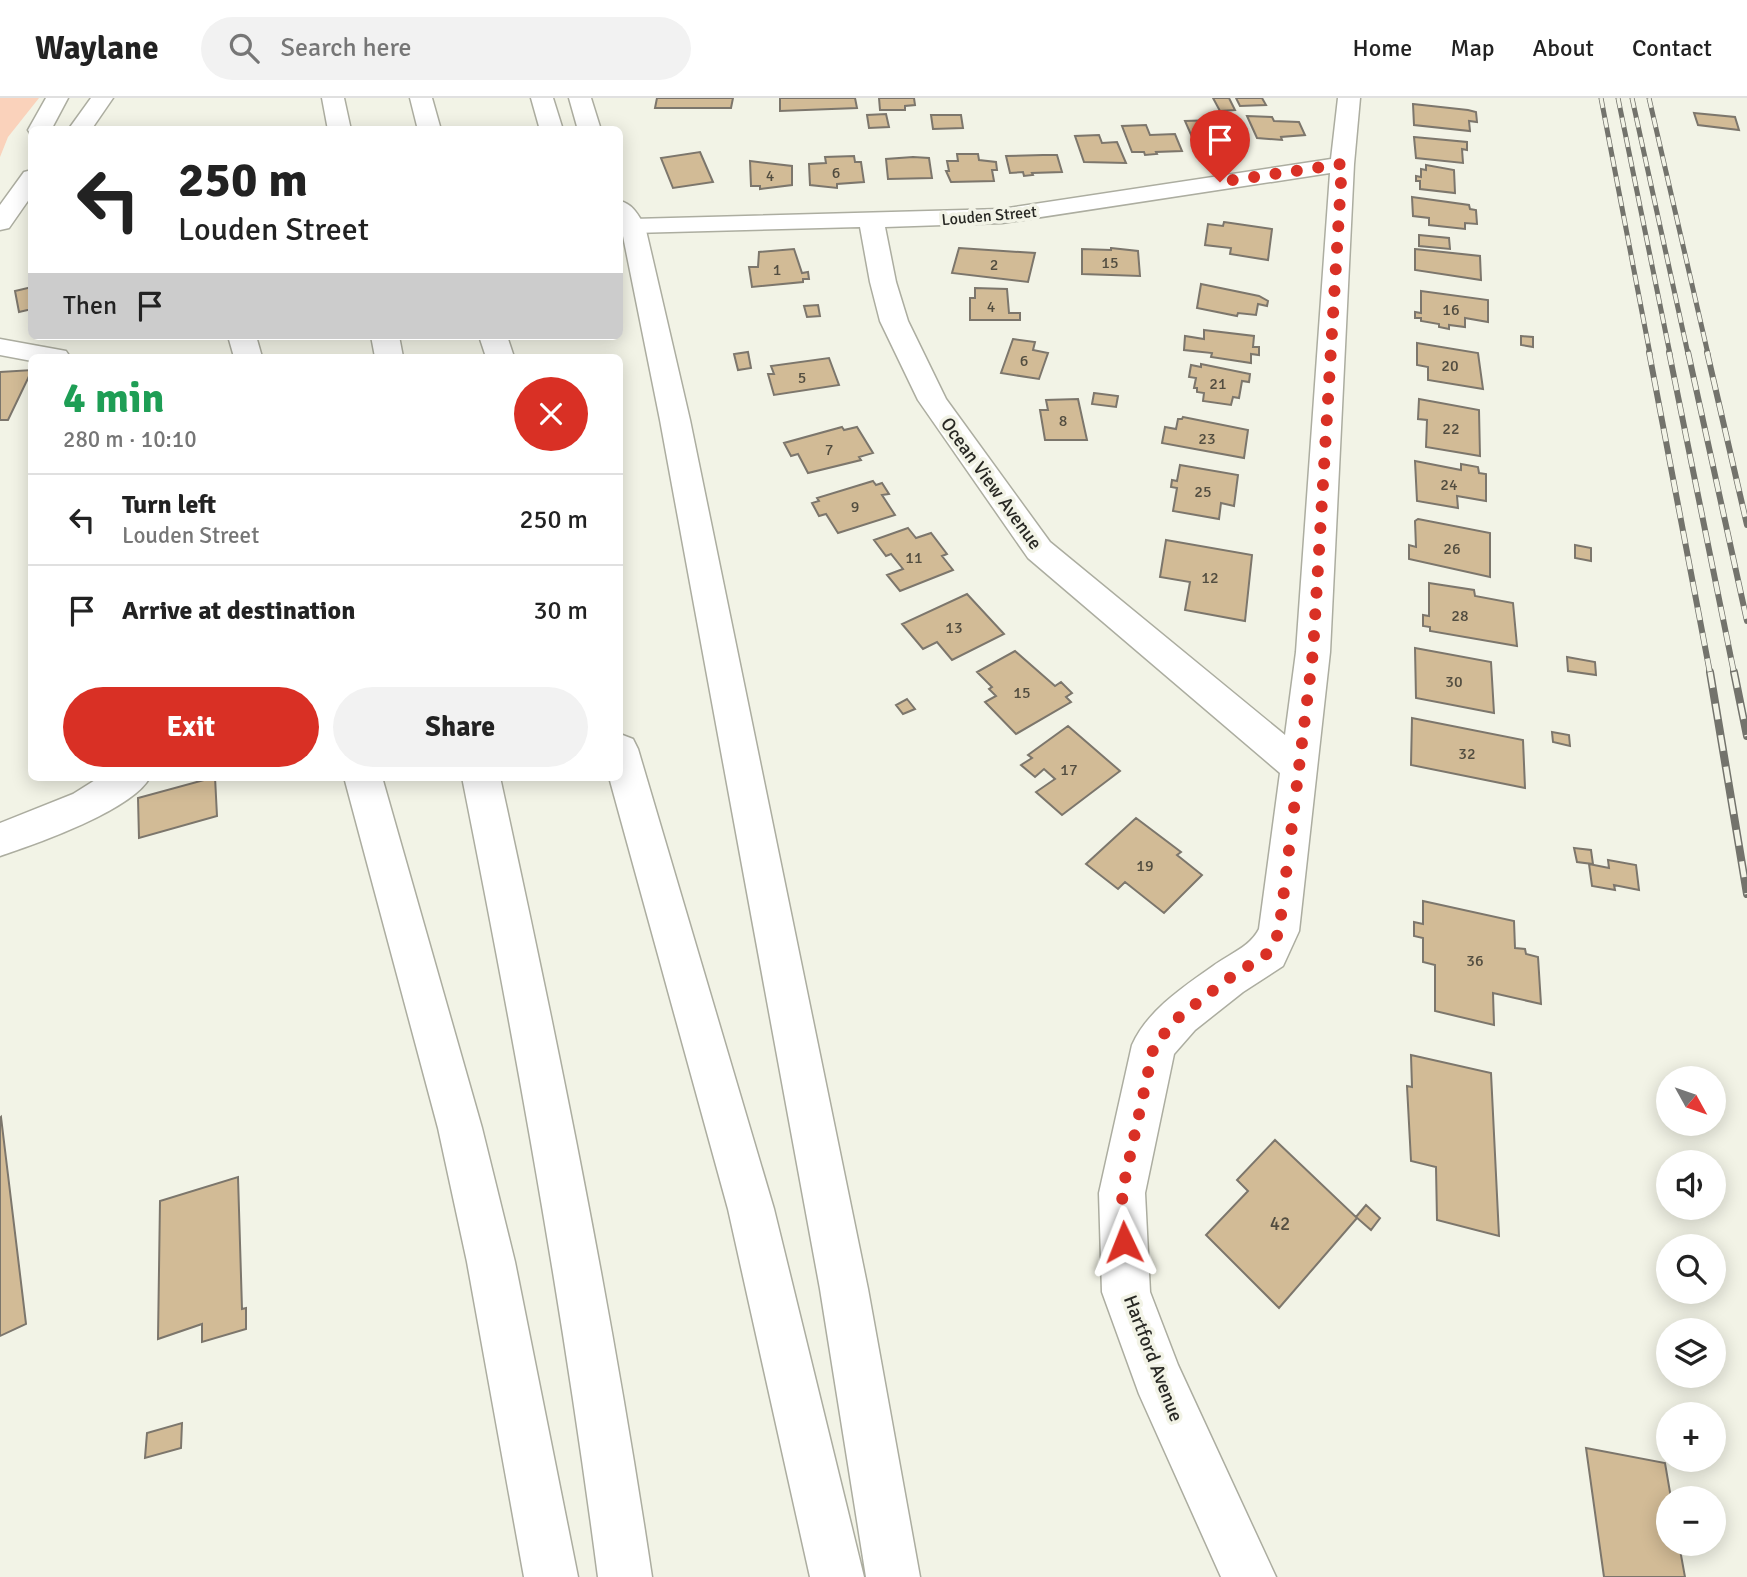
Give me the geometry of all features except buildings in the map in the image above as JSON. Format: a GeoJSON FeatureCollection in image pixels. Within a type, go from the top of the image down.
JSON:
{"type":"FeatureCollection","features":[{"type":"Feature","properties":{"kind":"main road"},"geometry":{"type":"LineString","coordinates":[[41,126],[57,98]]}},
{"type":"Feature","properties":{"kind":"main road"},"geometry":{"type":"LineString","coordinates":[[82,126],[102,98]]}},
{"type":"Feature","properties":{"kind":"main road"},"geometry":{"type":"LineString","coordinates":[[333,98],[339,126]]}},
{"type":"Feature","properties":{"kind":"main road"},"geometry":{"type":"LineString","coordinates":[[421,98],[429,126]]}},
{"type":"Feature","properties":{"kind":"main road"},"geometry":{"type":"LineString","coordinates":[[542,98],[551,126]]}},
{"type":"Feature","properties":{"kind":"main road"},"geometry":{"type":"LineString","coordinates":[[580,98],[589,126]]}},
{"type":"Feature","properties":{"kind":"main road","name":"Hartford Avenue"},"geometry":{"type":"LineString","coordinates":[[1248,1577],[1157,1376],[1126,1292],[1122,1193],[1154,1045],[1180,1016],[1228,979],[1268,953],[1279,932],[1313,652],[1342,164],[1349,98]]}},
{"type":"Feature","properties":{"kind":"main road","name":"Louden Street"},"geometry":{"type":"LineString","coordinates":[[624,220],[872,222],[1002,216],[1342,164]]}},
{"type":"Feature","properties":{"kind":"main road"},"geometry":{"type":"LineString","coordinates":[[0,223],[28,183]]}},
{"type":"Feature","properties":{"kind":"main road"},"geometry":{"type":"LineString","coordinates":[[624,220],[675,420],[844,1289],[892,1577]]}},
{"type":"Feature","properties":{"kind":"main road","name":"Ocean View Avenue"},"geometry":{"type":"LineString","coordinates":[[872,222],[883,282],[894,321],[932,400],[981,472],[1040,550],[1298,767]]}},
{"type":"Feature","properties":{"kind":"main road"},"geometry":{"type":"LineString","coordinates":[[0,347],[39,354]]}},
{"type":"Feature","properties":{"kind":"main road"},"geometry":{"type":"LineString","coordinates":[[623,760],[751,1209],[838,1577]]}},
{"type":"Feature","properties":{"kind":"main road"},"geometry":{"type":"LineString","coordinates":[[0,840],[86,805],[125,781]]}},
{"type":"Feature","properties":{"kind":"main road"},"geometry":{"type":"LineString","coordinates":[[364,781],[460,1128],[491,1262],[551,1577]]}},
{"type":"Feature","properties":{"kind":"main road"},"geometry":{"type":"LineString","coordinates":[[482,781],[546,1096],[625,1577]]}},
{"type":"Feature","properties":{"kind":"shaded area"},"geometry":{"type":"Polygon","coordinates":[[[0,98],[39,98],[8,137],[0,157],[0,98]]]}},
{"type":"Feature","properties":{"kind":"railway"},"geometry":{"type":"LineString","coordinates":[[1601,98],[1650,354]]}},
{"type":"Feature","properties":{"kind":"railway"},"geometry":{"type":"LineString","coordinates":[[1618,98],[1670,354]]}},
{"type":"Feature","properties":{"kind":"railway"},"geometry":{"type":"LineString","coordinates":[[1632,98],[1688,354]]}},
{"type":"Feature","properties":{"kind":"railway"},"geometry":{"type":"LineString","coordinates":[[1649,98],[1708,354]]}},
{"type":"Feature","properties":{"kind":"railway"},"geometry":{"type":"LineString","coordinates":[[1649,352],[1710,673]]}},
{"type":"Feature","properties":{"kind":"railway"},"geometry":{"type":"LineString","coordinates":[[1669,352],[1734,673]]}},
{"type":"Feature","properties":{"kind":"railway"},"geometry":{"type":"LineString","coordinates":[[1688,352],[1747,621]]}},
{"type":"Feature","properties":{"kind":"railway"},"geometry":{"type":"LineString","coordinates":[[1707,352],[1747,525]]}},
{"type":"Feature","properties":{"kind":"railway"},"geometry":{"type":"LineString","coordinates":[[1710,672],[1747,894]]}},
{"type":"Feature","properties":{"kind":"railway"},"geometry":{"type":"LineString","coordinates":[[1734,672],[1747,736]]}},
{"type":"Feature","properties":{"kind":"route"},"geometry":{"type":"LineString","coordinates":[[1124,1242],[1122,1193],[1154,1045],[1180,1016],[1228,979],[1268,953],[1279,932],[1313,652],[1342,164],[1220,182]]}}]}
